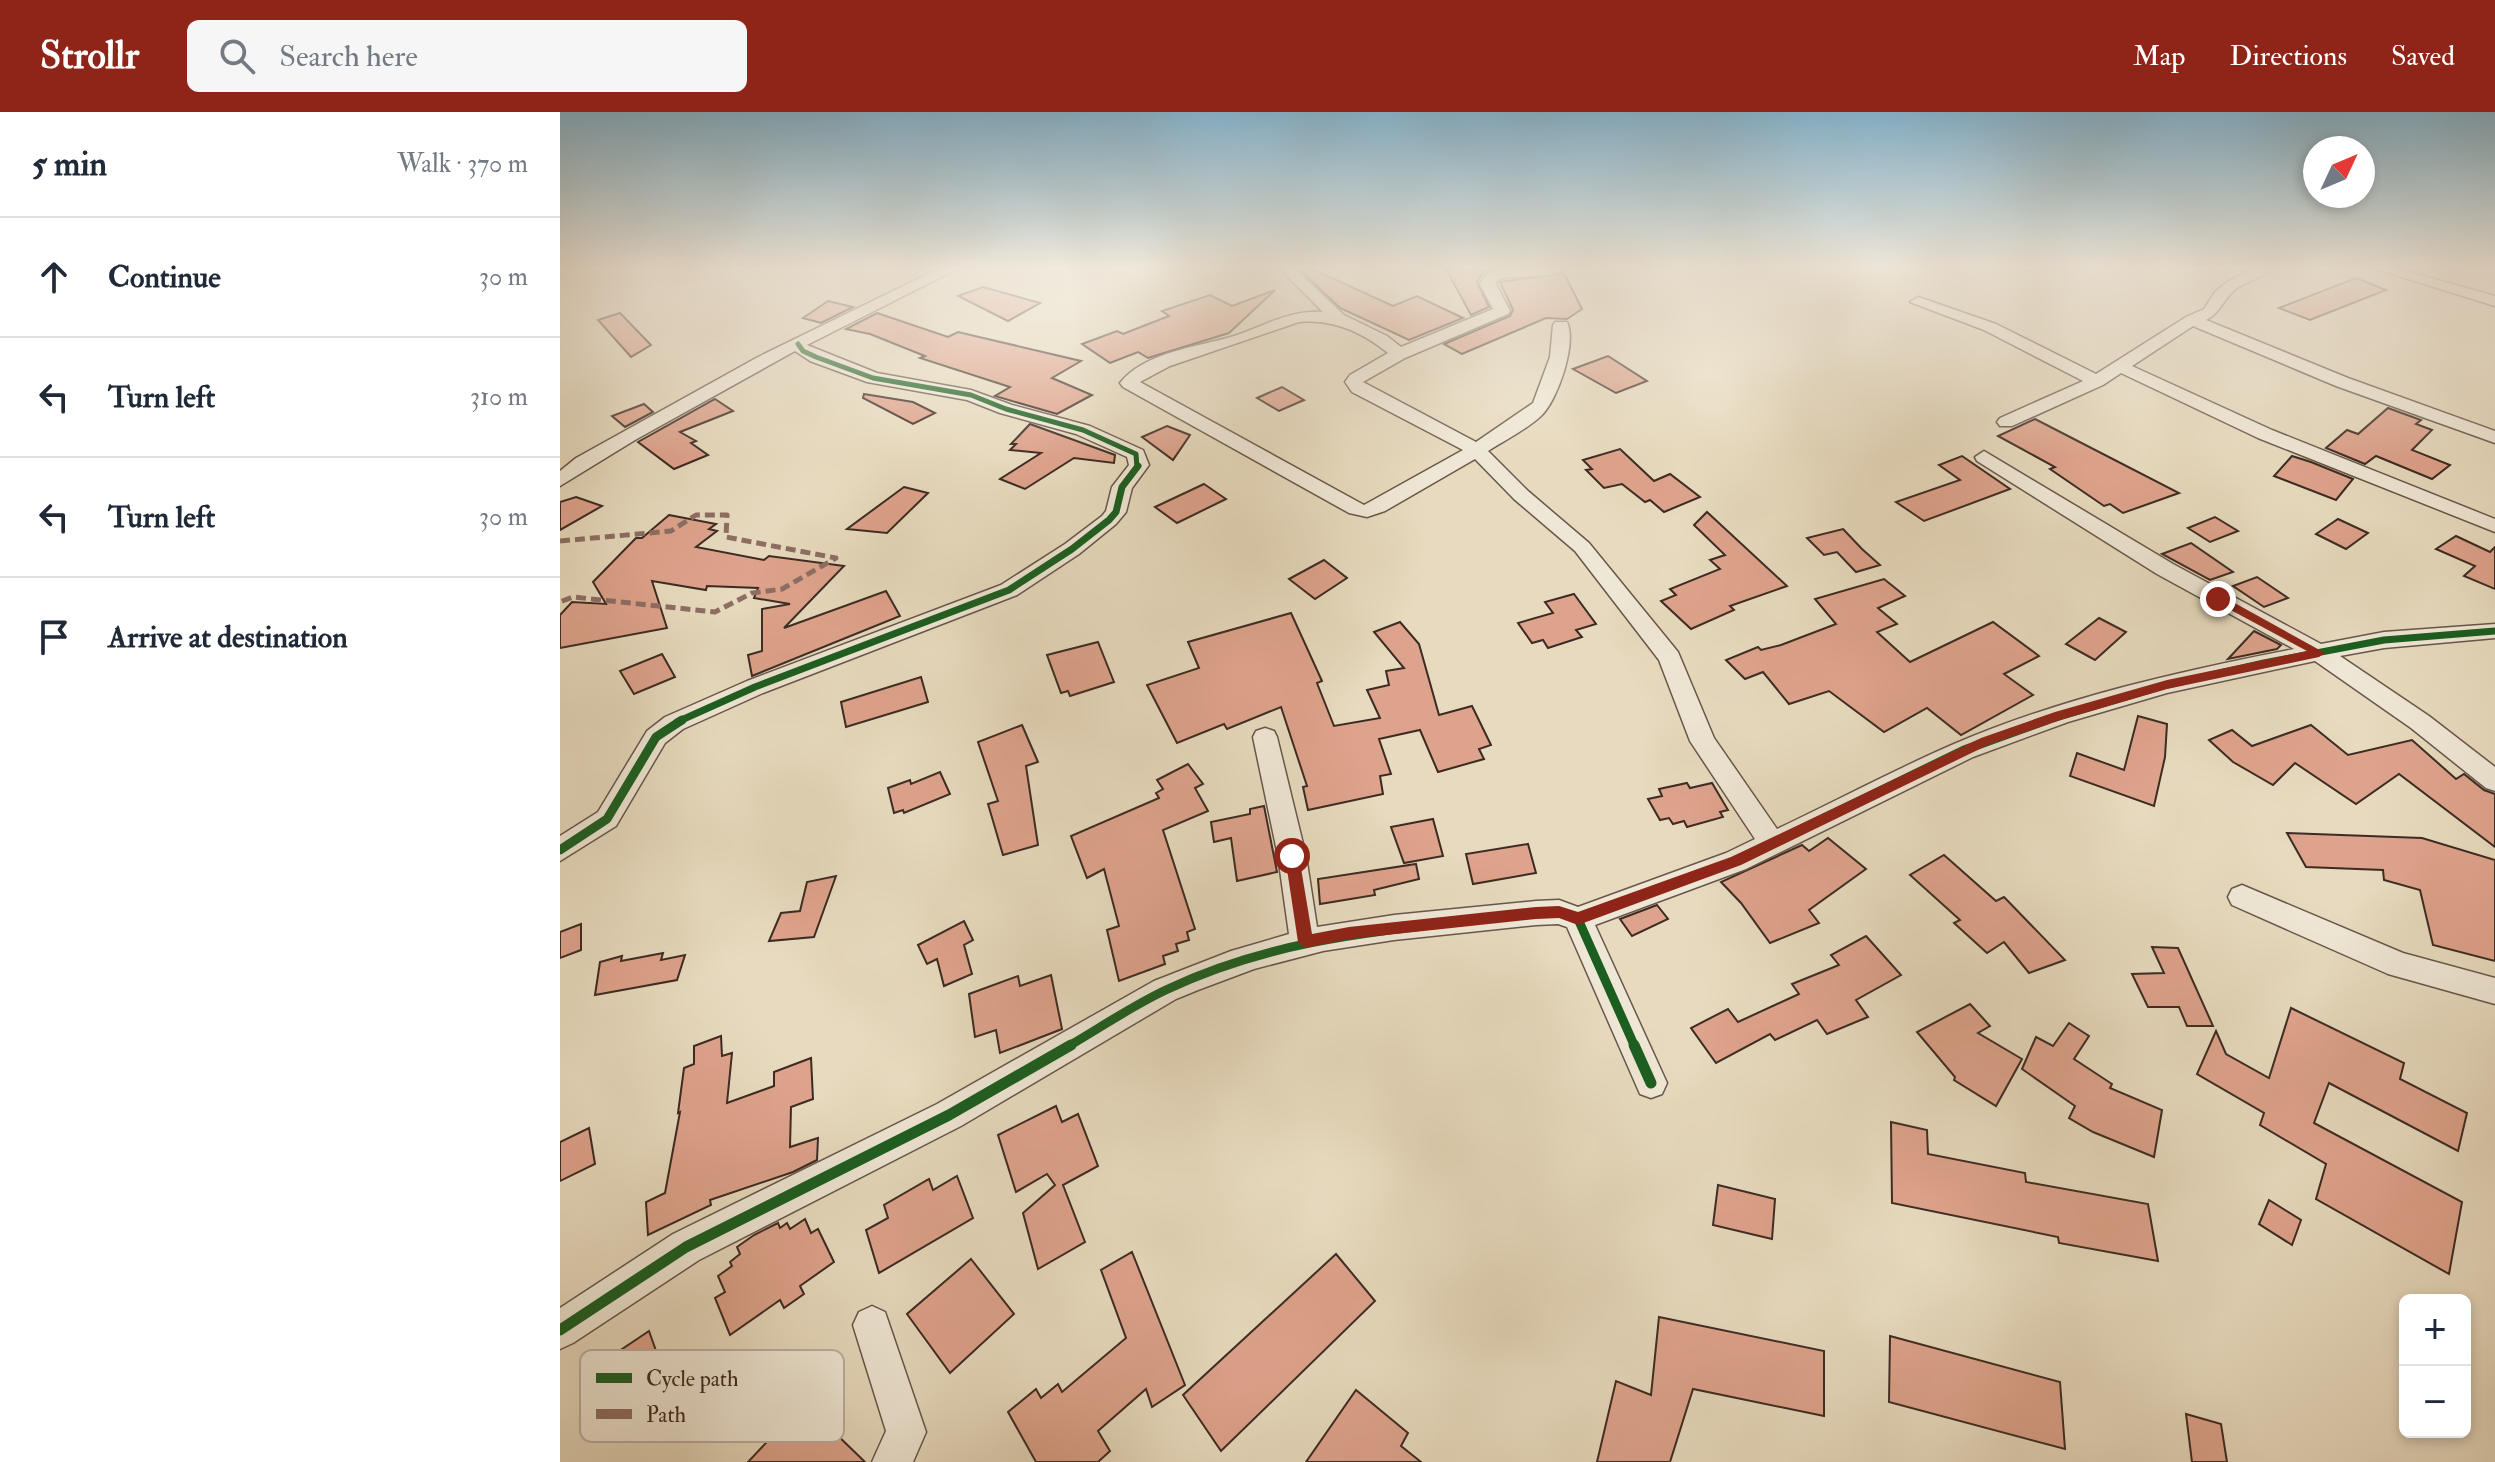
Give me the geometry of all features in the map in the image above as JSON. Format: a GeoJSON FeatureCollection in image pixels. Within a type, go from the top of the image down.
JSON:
{"type":"FeatureCollection","features":[{"type":"Feature","properties":{"kind":"street"},"geometry":{"type":"LineString","coordinates":[[560,480],[583,462],[737,373],[819,332]]}},
{"type":"Feature","properties":{"kind":"street"},"geometry":{"type":"LineString","coordinates":[[1257,332],[1181,356],[1135,376],[1129,383],[1355,508],[1366,511],[1537,410],[1552,381],[1564,332]]}},
{"type":"Feature","properties":{"kind":"street"},"geometry":{"type":"LineString","coordinates":[[1367,332],[1399,354]]}},
{"type":"Feature","properties":{"kind":"street"},"geometry":{"type":"LineString","coordinates":[[1452,332],[1399,354],[1354,382],[1358,388],[1475,449],[1521,495],[1582,547],[1670,658],[1703,741],[1761,822],[1771,844]]}},
{"type":"Feature","properties":{"kind":"street"},"geometry":{"type":"LineString","coordinates":[[2000,332],[2097,381]]}},
{"type":"Feature","properties":{"kind":"street"},"geometry":{"type":"LineString","coordinates":[[2006,422],[2097,381],[2174,332]]}},
{"type":"Feature","properties":{"kind":"street"},"geometry":{"type":"LineString","coordinates":[[2224,332],[2342,382],[2495,437]]}},
{"type":"Feature","properties":{"kind":"street"},"geometry":{"type":"LineString","coordinates":[[560,850],[607,819],[656,737],[674,723],[755,687],[916,628],[1025,582],[1109,520],[1118,506],[1122,487],[1139,465],[1136,454],[1083,430],[1006,409],[971,395],[873,378],[816,357],[798,344]]}},
{"type":"Feature","properties":{"kind":"street"},"geometry":{"type":"LineString","coordinates":[[2121,367],[2265,434],[2495,526]]}},
{"type":"Feature","properties":{"kind":"street"},"geometry":{"type":"LineString","coordinates":[[1984,457],[2165,569],[2319,653],[2420,722],[2495,781]]}},
{"type":"Feature","properties":{"kind":"street"},"geometry":{"type":"LineString","coordinates":[[560,1330],[686,1247],[949,1115],[1165,990],[1245,959],[1349,933],[1536,913],[1559,912],[1578,919],[1736,861],[2000,736],[2167,685],[2423,635],[2495,631]]}},
{"type":"Feature","properties":{"kind":"street"},"geometry":{"type":"LineString","coordinates":[[1265,737],[1292,856],[1305,942]]}},
{"type":"Feature","properties":{"kind":"street"},"geometry":{"type":"LineString","coordinates":[[2242,897],[2399,965],[2495,991]]}},
{"type":"Feature","properties":{"kind":"street"},"geometry":{"type":"LineString","coordinates":[[1578,919],[1651,1083]]}},
{"type":"Feature","properties":{"kind":"street"},"geometry":{"type":"LineString","coordinates":[[872,1325],[906,1432],[892,1462]]}},
{"type":"Feature","properties":{"kind":"building"},"geometry":{"type":"Polygon","coordinates":[[[609,332],[638,332],[651,345],[631,357],[609,332]]]}},
{"type":"Feature","properties":{"kind":"building"},"geometry":{"type":"Polygon","coordinates":[[[860,332],[933,332],[948,337],[958,332],[1081,361],[1052,378],[1092,395],[1057,414],[995,396],[1010,387],[920,358],[925,356],[860,332]]]}},
{"type":"Feature","properties":{"kind":"building"},"geometry":{"type":"Polygon","coordinates":[[[1114,332],[1230,332],[1148,358],[1138,352],[1110,363],[1082,344],[1114,332]]]}},
{"type":"Feature","properties":{"kind":"building"},"geometry":{"type":"Polygon","coordinates":[[[1392,332],[1429,332],[1409,340],[1392,332]]]}},
{"type":"Feature","properties":{"kind":"building"},"geometry":{"type":"Polygon","coordinates":[[[1472,332],[1513,332],[1462,354],[1444,344],[1472,332]]]}},
{"type":"Feature","properties":{"kind":"building"},"geometry":{"type":"Polygon","coordinates":[[[1608,356],[1647,381],[1616,393],[1573,369],[1608,356]]]}},
{"type":"Feature","properties":{"kind":"building"},"geometry":{"type":"Polygon","coordinates":[[[1282,387],[1304,400],[1279,411],[1257,398],[1282,387]]]}},
{"type":"Feature","properties":{"kind":"building"},"geometry":{"type":"Polygon","coordinates":[[[864,394],[913,402],[935,413],[913,424],[863,398],[864,394]]]}},
{"type":"Feature","properties":{"kind":"building"},"geometry":{"type":"Polygon","coordinates":[[[715,399],[733,411],[680,432],[696,441],[691,443],[708,455],[674,469],[638,442],[715,399]]]}},
{"type":"Feature","properties":{"kind":"building"},"geometry":{"type":"Polygon","coordinates":[[[644,404],[653,412],[625,427],[612,416],[644,404]]]}},
{"type":"Feature","properties":{"kind":"building"},"geometry":{"type":"Polygon","coordinates":[[[2388,408],[2421,420],[2416,424],[2432,430],[2412,450],[2450,465],[2432,479],[2376,456],[2365,464],[2326,448],[2347,430],[2358,434],[2388,408]]]}},
{"type":"Feature","properties":{"kind":"building"},"geometry":{"type":"Polygon","coordinates":[[[2035,419],[2179,493],[2123,513],[2110,504],[2104,506],[2050,469],[2055,467],[1998,436],[2035,419]]]}},
{"type":"Feature","properties":{"kind":"building"},"geometry":{"type":"Polygon","coordinates":[[[1030,424],[1115,455],[1114,463],[1074,458],[1025,489],[1000,479],[1041,453],[1010,450],[1016,444],[1011,444],[1030,424]]]}},
{"type":"Feature","properties":{"kind":"building"},"geometry":{"type":"Polygon","coordinates":[[[1167,426],[1190,435],[1173,460],[1142,437],[1167,426]]]}},
{"type":"Feature","properties":{"kind":"building"},"geometry":{"type":"Polygon","coordinates":[[[1620,449],[1654,481],[1670,474],[1700,497],[1664,512],[1622,484],[1604,488],[1586,470],[1592,469],[1583,460],[1620,449]]]}},
{"type":"Feature","properties":{"kind":"building"},"geometry":{"type":"Polygon","coordinates":[[[1962,456],[2010,489],[1924,521],[1896,502],[1960,480],[1939,465],[1962,456]]]}},
{"type":"Feature","properties":{"kind":"building"},"geometry":{"type":"Polygon","coordinates":[[[2292,456],[2353,479],[2336,500],[2274,476],[2292,456]]]}},
{"type":"Feature","properties":{"kind":"building"},"geometry":{"type":"Polygon","coordinates":[[[1204,484],[1226,499],[1177,523],[1155,507],[1204,484]]]}},
{"type":"Feature","properties":{"kind":"building"},"geometry":{"type":"Polygon","coordinates":[[[904,487],[928,493],[887,533],[847,529],[904,487]]]}},
{"type":"Feature","properties":{"kind":"building"},"geometry":{"type":"Polygon","coordinates":[[[576,497],[602,506],[560,530],[560,502],[576,497]]]}},
{"type":"Feature","properties":{"kind":"building"},"geometry":{"type":"Polygon","coordinates":[[[1707,512],[1787,586],[1730,606],[1734,610],[1691,629],[1661,601],[1676,595],[1670,589],[1720,569],[1710,560],[1725,555],[1694,525],[1707,512]]]}},
{"type":"Feature","properties":{"kind":"building"},"geometry":{"type":"Polygon","coordinates":[[[669,515],[716,524],[709,529],[717,531],[696,547],[764,560],[769,556],[844,566],[784,628],[886,591],[900,616],[752,676],[748,655],[762,651],[762,609],[790,604],[754,598],[758,588],[707,586],[706,590],[652,581],[667,628],[560,648],[560,615],[572,602],[606,604],[593,582],[636,538],[642,538],[669,515]]]}},
{"type":"Feature","properties":{"kind":"building"},"geometry":{"type":"Polygon","coordinates":[[[2215,517],[2238,531],[2210,542],[2188,528],[2215,517]]]}},
{"type":"Feature","properties":{"kind":"building"},"geometry":{"type":"Polygon","coordinates":[[[2338,519],[2368,533],[2346,549],[2316,534],[2338,519]]]}},
{"type":"Feature","properties":{"kind":"building"},"geometry":{"type":"Polygon","coordinates":[[[1843,529],[1880,565],[1856,572],[1837,552],[1824,555],[1807,538],[1843,529]]]}},
{"type":"Feature","properties":{"kind":"building"},"geometry":{"type":"Polygon","coordinates":[[[2456,536],[2490,552],[2495,547],[2495,589],[2464,576],[2475,566],[2436,549],[2456,536]]]}},
{"type":"Feature","properties":{"kind":"building"},"geometry":{"type":"Polygon","coordinates":[[[2191,543],[2233,572],[2210,580],[2162,554],[2191,543]]]}},
{"type":"Feature","properties":{"kind":"building"},"geometry":{"type":"Polygon","coordinates":[[[1324,560],[1347,578],[1315,599],[1289,579],[1324,560]]]}},
{"type":"Feature","properties":{"kind":"building"},"geometry":{"type":"Polygon","coordinates":[[[2257,577],[2288,598],[2264,607],[2233,586],[2257,577]]]}},
{"type":"Feature","properties":{"kind":"building"},"geometry":{"type":"Polygon","coordinates":[[[1884,579],[1905,596],[1878,608],[1897,624],[1877,632],[1910,662],[1993,622],[2039,656],[2004,674],[2033,695],[1961,735],[1927,708],[1884,732],[1829,691],[1789,704],[1763,672],[1745,679],[1726,660],[1758,647],[1761,650],[1781,645],[1836,624],[1815,599],[1884,579]]]}},
{"type":"Feature","properties":{"kind":"building"},"geometry":{"type":"Polygon","coordinates":[[[1574,594],[1596,624],[1576,630],[1582,637],[1548,648],[1543,640],[1532,643],[1518,623],[1553,613],[1545,602],[1574,594]]]}},
{"type":"Feature","properties":{"kind":"building"},"geometry":{"type":"Polygon","coordinates":[[[1291,613],[1322,681],[1317,683],[1334,726],[1380,718],[1367,690],[1389,685],[1386,671],[1404,668],[1374,632],[1400,622],[1419,644],[1439,715],[1472,706],[1491,745],[1479,749],[1484,759],[1438,772],[1420,730],[1379,739],[1391,774],[1380,776],[1383,794],[1308,810],[1303,787],[1307,786],[1281,707],[1227,729],[1224,724],[1177,743],[1147,685],[1199,668],[1188,642],[1291,613]]]}},
{"type":"Feature","properties":{"kind":"building"},"geometry":{"type":"Polygon","coordinates":[[[2099,618],[2126,632],[2095,660],[2066,644],[2099,618]]]}},
{"type":"Feature","properties":{"kind":"building"},"geometry":{"type":"Polygon","coordinates":[[[2254,631],[2281,645],[2277,649],[2228,659],[2254,631]]]}},
{"type":"Feature","properties":{"kind":"building"},"geometry":{"type":"Polygon","coordinates":[[[1098,642],[1114,682],[1070,696],[1068,691],[1061,693],[1047,655],[1098,642]]]}},
{"type":"Feature","properties":{"kind":"building"},"geometry":{"type":"Polygon","coordinates":[[[662,654],[675,677],[634,694],[620,671],[662,654]]]}},
{"type":"Feature","properties":{"kind":"building"},"geometry":{"type":"Polygon","coordinates":[[[921,677],[928,702],[846,727],[841,702],[921,677]]]}},
{"type":"Feature","properties":{"kind":"building"},"geometry":{"type":"Polygon","coordinates":[[[2138,716],[2167,724],[2165,757],[2154,806],[2070,776],[2077,753],[2124,770],[2138,716]]]}},
{"type":"Feature","properties":{"kind":"building"},"geometry":{"type":"Polygon","coordinates":[[[1022,725],[1038,762],[1026,766],[1038,845],[1003,855],[988,804],[998,801],[978,742],[1022,725]]]}},
{"type":"Feature","properties":{"kind":"building"},"geometry":{"type":"Polygon","coordinates":[[[2311,725],[2348,755],[2412,740],[2456,779],[2464,774],[2484,790],[2495,794],[2495,847],[2399,774],[2356,804],[2295,763],[2273,785],[2233,762],[2209,740],[2232,730],[2252,746],[2311,725]]]}},
{"type":"Feature","properties":{"kind":"building"},"geometry":{"type":"Polygon","coordinates":[[[1188,764],[1203,784],[1195,788],[1208,811],[1163,830],[1195,929],[1187,932],[1189,940],[1176,944],[1178,951],[1163,956],[1165,964],[1119,981],[1107,930],[1119,926],[1104,869],[1087,878],[1071,836],[1159,798],[1156,793],[1163,789],[1157,780],[1188,764]]]}},
{"type":"Feature","properties":{"kind":"building"},"geometry":{"type":"Polygon","coordinates":[[[940,772],[950,794],[904,813],[903,810],[894,813],[888,788],[910,780],[911,784],[940,772]]]}},
{"type":"Feature","properties":{"kind":"building"},"geometry":{"type":"Polygon","coordinates":[[[1687,783],[1690,788],[1712,783],[1728,810],[1720,812],[1723,817],[1687,827],[1684,821],[1673,824],[1669,818],[1660,820],[1648,799],[1662,796],[1659,789],[1687,783]]]}},
{"type":"Feature","properties":{"kind":"building"},"geometry":{"type":"Polygon","coordinates":[[[1264,806],[1277,872],[1237,881],[1231,838],[1214,842],[1211,822],[1250,814],[1250,809],[1264,806]]]}},
{"type":"Feature","properties":{"kind":"building"},"geometry":{"type":"Polygon","coordinates":[[[1433,819],[1443,856],[1404,863],[1391,827],[1433,819]]]}},
{"type":"Feature","properties":{"kind":"building"},"geometry":{"type":"Polygon","coordinates":[[[2287,833],[2422,838],[2495,860],[2495,961],[2433,945],[2420,890],[2384,880],[2383,870],[2306,867],[2287,833]]]}},
{"type":"Feature","properties":{"kind":"building"},"geometry":{"type":"Polygon","coordinates":[[[1828,838],[1866,869],[1809,910],[1819,923],[1770,943],[1741,903],[1721,882],[1802,845],[1809,851],[1828,838]]]}},
{"type":"Feature","properties":{"kind":"building"},"geometry":{"type":"Polygon","coordinates":[[[1528,844],[1536,873],[1473,884],[1466,854],[1528,844]]]}},
{"type":"Feature","properties":{"kind":"building"},"geometry":{"type":"Polygon","coordinates":[[[1944,855],[1996,901],[2004,897],[2065,960],[2029,973],[2004,942],[1987,953],[1954,923],[1960,920],[1910,875],[1944,855]]]}},
{"type":"Feature","properties":{"kind":"building"},"geometry":{"type":"Polygon","coordinates":[[[1416,864],[1419,879],[1374,890],[1375,895],[1320,904],[1318,879],[1416,864]]]}},
{"type":"Feature","properties":{"kind":"building"},"geometry":{"type":"Polygon","coordinates":[[[836,876],[814,937],[769,941],[781,913],[800,911],[807,882],[836,876]]]}},
{"type":"Feature","properties":{"kind":"building"},"geometry":{"type":"Polygon","coordinates":[[[1657,905],[1668,919],[1632,936],[1620,919],[1657,905]]]}},
{"type":"Feature","properties":{"kind":"building"},"geometry":{"type":"Polygon","coordinates":[[[964,921],[973,940],[964,945],[972,974],[944,986],[937,959],[927,964],[918,945],[964,921]]]}},
{"type":"Feature","properties":{"kind":"building"},"geometry":{"type":"Polygon","coordinates":[[[581,924],[581,950],[560,958],[560,932],[581,924]]]}},
{"type":"Feature","properties":{"kind":"building"},"geometry":{"type":"Polygon","coordinates":[[[1866,936],[1901,975],[1856,1000],[1868,1017],[1827,1034],[1817,1020],[1775,1040],[1770,1034],[1716,1063],[1691,1028],[1728,1009],[1738,1022],[1799,994],[1792,984],[1839,965],[1831,955],[1866,936]]]}},
{"type":"Feature","properties":{"kind":"building"},"geometry":{"type":"Polygon","coordinates":[[[2152,947],[2178,948],[2213,1026],[2187,1026],[2179,1007],[2148,1007],[2132,974],[2164,973],[2152,947]]]}},
{"type":"Feature","properties":{"kind":"building"},"geometry":{"type":"Polygon","coordinates":[[[663,953],[661,960],[685,955],[677,980],[595,995],[600,962],[622,956],[621,961],[663,953]]]}},
{"type":"Feature","properties":{"kind":"building"},"geometry":{"type":"Polygon","coordinates":[[[1051,975],[1062,1029],[1000,1053],[996,1030],[975,1037],[969,994],[1018,976],[1020,986],[1051,975]]]}},
{"type":"Feature","properties":{"kind":"building"},"geometry":{"type":"Polygon","coordinates":[[[1970,1004],[1990,1026],[1978,1033],[2022,1059],[1996,1106],[1954,1080],[1955,1077],[1917,1032],[1970,1004]]]}},
{"type":"Feature","properties":{"kind":"building"},"geometry":{"type":"Polygon","coordinates":[[[2291,1008],[2404,1063],[2400,1079],[2467,1113],[2458,1151],[2329,1083],[2314,1123],[2462,1202],[2449,1274],[2316,1199],[2326,1164],[2260,1125],[2264,1113],[2197,1074],[2216,1031],[2226,1054],[2269,1078],[2291,1008]]]}},
{"type":"Feature","properties":{"kind":"building"},"geometry":{"type":"Polygon","coordinates":[[[2069,1023],[2089,1036],[2074,1059],[2112,1084],[2110,1088],[2162,1110],[2154,1157],[2093,1132],[2069,1118],[2075,1106],[2022,1069],[2036,1037],[2053,1046],[2069,1023]]]}},
{"type":"Feature","properties":{"kind":"building"},"geometry":{"type":"Polygon","coordinates":[[[721,1036],[722,1056],[732,1053],[727,1103],[774,1086],[774,1072],[811,1058],[813,1099],[791,1107],[790,1147],[818,1138],[817,1160],[793,1172],[710,1200],[711,1205],[648,1235],[646,1202],[665,1193],[680,1112],[684,1068],[694,1064],[694,1046],[721,1036]]]}},
{"type":"Feature","properties":{"kind":"building"},"geometry":{"type":"Polygon","coordinates":[[[1056,1106],[1062,1122],[1078,1114],[1098,1166],[1063,1185],[1085,1242],[1038,1269],[1023,1213],[1055,1185],[1047,1174],[1016,1192],[998,1135],[1056,1106]]]}},
{"type":"Feature","properties":{"kind":"building"},"geometry":{"type":"Polygon","coordinates":[[[1891,1122],[1927,1130],[1928,1154],[2025,1173],[2026,1182],[2148,1204],[2158,1261],[2059,1243],[2058,1237],[1892,1203],[1891,1122]]]}},
{"type":"Feature","properties":{"kind":"building"},"geometry":{"type":"Polygon","coordinates":[[[589,1128],[595,1164],[560,1181],[560,1142],[589,1128]]]}},
{"type":"Feature","properties":{"kind":"building"},"geometry":{"type":"Polygon","coordinates":[[[957,1176],[973,1218],[879,1273],[866,1230],[888,1218],[884,1205],[929,1179],[933,1190],[957,1176]]]}},
{"type":"Feature","properties":{"kind":"building"},"geometry":{"type":"Polygon","coordinates":[[[1718,1185],[1775,1199],[1772,1239],[1713,1225],[1718,1185]]]}},
{"type":"Feature","properties":{"kind":"building"},"geometry":{"type":"Polygon","coordinates":[[[2269,1200],[2301,1220],[2292,1245],[2259,1224],[2269,1200]]]}},
{"type":"Feature","properties":{"kind":"building"},"geometry":{"type":"Polygon","coordinates":[[[805,1219],[811,1233],[818,1229],[834,1262],[800,1286],[804,1294],[784,1308],[780,1300],[730,1335],[715,1298],[725,1292],[718,1276],[732,1266],[730,1262],[740,1254],[737,1247],[754,1235],[778,1223],[780,1228],[787,1223],[790,1229],[805,1219]]]}},
{"type":"Feature","properties":{"kind":"building"},"geometry":{"type":"Polygon","coordinates":[[[1132,1252],[1185,1385],[1152,1407],[1146,1389],[1098,1431],[1110,1451],[1098,1462],[1036,1462],[1008,1412],[1036,1389],[1041,1398],[1058,1384],[1062,1392],[1126,1338],[1101,1270],[1132,1252]]]}},
{"type":"Feature","properties":{"kind":"building"},"geometry":{"type":"Polygon","coordinates":[[[1336,1254],[1375,1301],[1221,1451],[1183,1395],[1336,1254]]]}},
{"type":"Feature","properties":{"kind":"building"},"geometry":{"type":"Polygon","coordinates":[[[971,1259],[1014,1314],[950,1373],[907,1314],[971,1259]]]}},
{"type":"Feature","properties":{"kind":"building"},"geometry":{"type":"Polygon","coordinates":[[[1659,1317],[1824,1351],[1824,1416],[1693,1389],[1670,1462],[1597,1462],[1616,1381],[1651,1395],[1659,1317]]]}},
{"type":"Feature","properties":{"kind":"building"},"geometry":{"type":"Polygon","coordinates":[[[649,1331],[656,1350],[621,1350],[649,1331]]]}},
{"type":"Feature","properties":{"kind":"building"},"geometry":{"type":"Polygon","coordinates":[[[1890,1336],[2060,1382],[2065,1449],[1889,1402],[1890,1336]]]}},
{"type":"Feature","properties":{"kind":"building"},"geometry":{"type":"Polygon","coordinates":[[[1356,1390],[1408,1433],[1401,1446],[1421,1462],[1306,1462],[1356,1390]]]}},
{"type":"Feature","properties":{"kind":"building"},"geometry":{"type":"Polygon","coordinates":[[[2186,1414],[2221,1424],[2227,1462],[2192,1462],[2186,1414]]]}},
{"type":"Feature","properties":{"kind":"building"},"geometry":{"type":"Polygon","coordinates":[[[767,1442],[844,1442],[865,1462],[748,1462],[767,1442]]]}},
{"type":"Feature","properties":{"kind":"marked path"},"geometry":{"type":"LineString","coordinates":[[560,541],[671,531],[696,515],[727,515],[726,537],[836,558],[782,589],[752,593],[715,612],[573,597],[560,602]]}},
{"type":"Feature","properties":{"kind":"cycle path"},"geometry":{"type":"LineString","coordinates":[[560,850],[607,819],[656,737],[674,723],[755,687],[1009,590],[1072,549],[1109,520],[1116,512],[1122,487],[1139,465],[1136,454],[1083,430],[1006,409],[971,395],[873,378],[816,357],[803,351],[798,344]]}},
{"type":"Feature","properties":{"kind":"cycle path"},"geometry":{"type":"LineString","coordinates":[[1651,1083],[1578,919],[1736,861],[1964,750],[2060,715],[2167,685],[2264,663],[2384,640],[2495,631]]}},
{"type":"Feature","properties":{"kind":"cycle path"},"geometry":{"type":"LineString","coordinates":[[560,1330],[686,1247],[949,1115],[1165,990],[1231,963],[1323,938],[1370,930],[1536,913],[1559,912],[1578,919]]}},
{"type":"Feature","properties":{"kind":"route"},"geometry":{"type":"LineString","coordinates":[[1292,856],[1305,942],[1349,933],[1536,913],[1559,912],[1578,919],[1641,893],[1736,861],[1986,741],[2060,715],[2167,685],[2319,653],[2218,599]]}}]}
